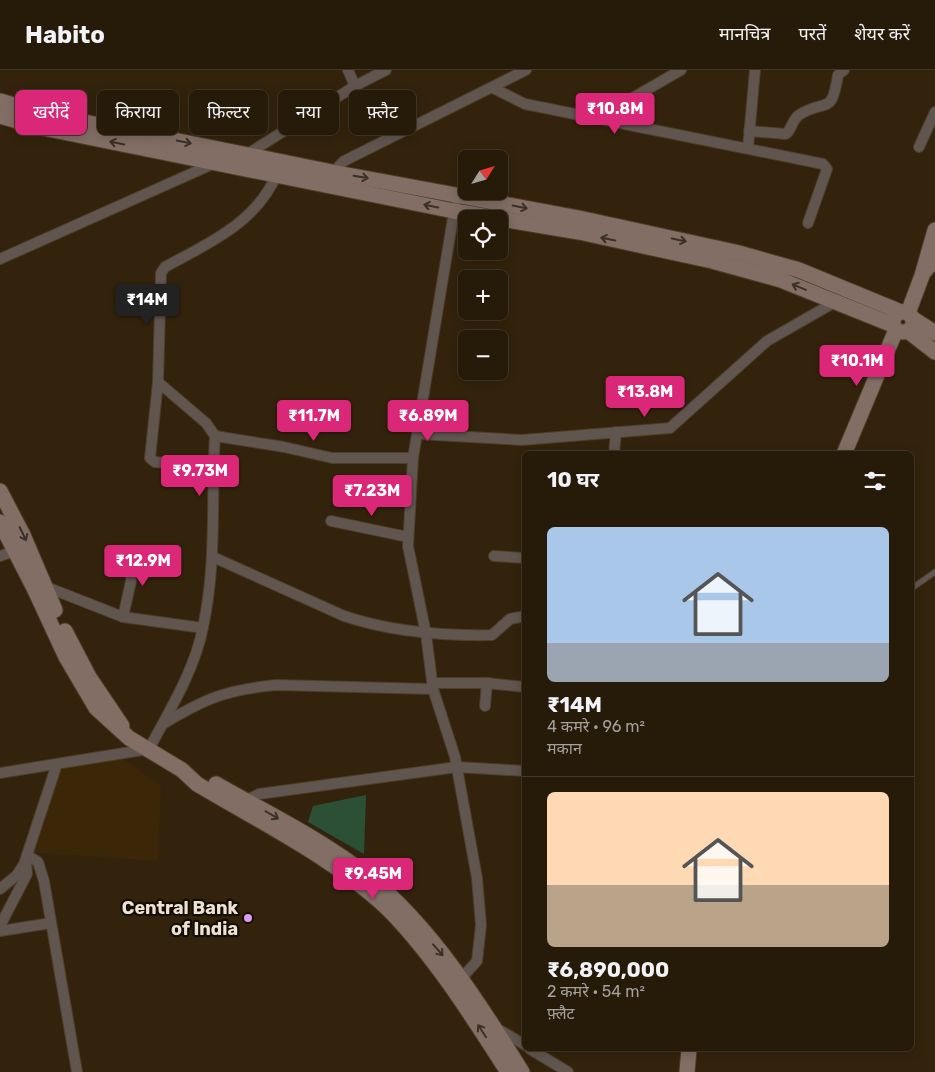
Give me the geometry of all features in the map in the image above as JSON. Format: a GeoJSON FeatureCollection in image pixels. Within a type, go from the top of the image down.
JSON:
{"type":"FeatureCollection","features":[{"type":"Feature","properties":{"kind":"street"},"geometry":{"type":"LineString","coordinates":[[348,70],[356,86]]}},
{"type":"Feature","properties":{"kind":"street"},"geometry":{"type":"LineString","coordinates":[[0,260],[239,153],[386,70]]}},
{"type":"Feature","properties":{"kind":"street"},"geometry":{"type":"LineString","coordinates":[[335,180],[344,160],[493,88],[526,70]]}},
{"type":"Feature","properties":{"kind":"street"},"geometry":{"type":"LineString","coordinates":[[596,119],[681,70]]}},
{"type":"Feature","properties":{"kind":"street"},"geometry":{"type":"LineString","coordinates":[[748,148],[755,70]]}},
{"type":"Feature","properties":{"kind":"street"},"geometry":{"type":"LineString","coordinates":[[750,131],[786,134],[800,115],[830,103],[835,96],[838,75],[844,70]]}},
{"type":"Feature","properties":{"kind":"street"},"geometry":{"type":"LineString","coordinates":[[493,88],[525,104],[748,148],[826,166],[821,190],[808,223]]}},
{"type":"Feature","properties":{"kind":"street"},"geometry":{"type":"LineString","coordinates":[[0,101],[40,113],[239,153],[454,211],[579,232],[712,261],[780,280],[835,302],[935,333]]}},
{"type":"Feature","properties":{"kind":"street"},"geometry":{"type":"LineString","coordinates":[[919,147],[935,112]]}},
{"type":"Feature","properties":{"kind":"street"},"geometry":{"type":"LineString","coordinates":[[0,116],[38,128],[236,167],[277,174],[457,195],[734,252],[799,270],[903,322],[935,352]]}},
{"type":"Feature","properties":{"kind":"street"},"geometry":{"type":"LineString","coordinates":[[236,167],[239,153]]}},
{"type":"Feature","properties":{"kind":"street"},"geometry":{"type":"LineString","coordinates":[[213,467],[156,462],[150,458],[158,382],[161,273],[165,267],[249,216],[271,189],[277,174]]}},
{"type":"Feature","properties":{"kind":"street"},"geometry":{"type":"LineString","coordinates":[[457,195],[413,458],[408,537],[408,551],[426,634],[433,686],[456,767],[477,878],[481,925],[477,961],[457,982]]}},
{"type":"Feature","properties":{"kind":"street"},"geometry":{"type":"LineString","coordinates":[[845,451],[923,273],[935,230]]}},
{"type":"Feature","properties":{"kind":"street"},"geometry":{"type":"LineString","coordinates":[[923,273],[935,259]]}},
{"type":"Feature","properties":{"kind":"street"},"geometry":{"type":"LineString","coordinates":[[417,434],[522,440],[666,429],[673,426],[767,342],[835,302]]}},
{"type":"Feature","properties":{"kind":"street"},"geometry":{"type":"LineString","coordinates":[[149,749],[188,669],[203,628],[213,557],[215,436],[206,423],[158,382]]}},
{"type":"Feature","properties":{"kind":"street"},"geometry":{"type":"LineString","coordinates":[[614,451],[616,432]]}},
{"type":"Feature","properties":{"kind":"street"},"geometry":{"type":"LineString","coordinates":[[215,436],[284,447],[332,458],[413,458]]}},
{"type":"Feature","properties":{"kind":"street"},"geometry":{"type":"LineString","coordinates":[[0,491],[23,535],[40,587]]}},
{"type":"Feature","properties":{"kind":"street"},"geometry":{"type":"LineString","coordinates":[[331,521],[408,537]]}},
{"type":"Feature","properties":{"kind":"street"},"geometry":{"type":"LineString","coordinates":[[0,522],[15,551],[40,587],[60,621],[89,678],[129,738],[182,770],[197,784],[244,806],[339,870],[382,904],[457,982],[493,1026],[518,1072]]}},
{"type":"Feature","properties":{"kind":"street"},"geometry":{"type":"LineString","coordinates":[[0,556],[15,551]]}},
{"type":"Feature","properties":{"kind":"street"},"geometry":{"type":"LineString","coordinates":[[123,617],[130,587],[130,553]]}},
{"type":"Feature","properties":{"kind":"street"},"geometry":{"type":"LineString","coordinates":[[494,556],[522,558]]}},
{"type":"Feature","properties":{"kind":"street"},"geometry":{"type":"LineString","coordinates":[[213,557],[344,616],[364,622],[426,634],[492,635],[510,619],[522,617]]}},
{"type":"Feature","properties":{"kind":"street"},"geometry":{"type":"LineString","coordinates":[[40,587],[123,617],[203,628]]}},
{"type":"Feature","properties":{"kind":"street"},"geometry":{"type":"LineString","coordinates":[[162,724],[207,699],[258,686],[433,686],[486,684],[522,688]]}},
{"type":"Feature","properties":{"kind":"street"},"geometry":{"type":"LineString","coordinates":[[485,706],[486,684]]}},
{"type":"Feature","properties":{"kind":"street"},"geometry":{"type":"LineString","coordinates":[[0,773],[149,749]]}},
{"type":"Feature","properties":{"kind":"street"},"geometry":{"type":"LineString","coordinates":[[0,889],[17,875],[26,857],[57,764]]}},
{"type":"Feature","properties":{"kind":"street"},"geometry":{"type":"LineString","coordinates":[[244,806],[260,794],[456,767],[522,771]]}},
{"type":"Feature","properties":{"kind":"street"},"geometry":{"type":"LineString","coordinates":[[26,857],[36,860],[40,868],[77,1072]]}},
{"type":"Feature","properties":{"kind":"street"},"geometry":{"type":"LineString","coordinates":[[0,926],[27,874],[26,857]]}},
{"type":"Feature","properties":{"kind":"street"},"geometry":{"type":"LineString","coordinates":[[0,931],[51,923]]}},
{"type":"Feature","properties":{"kind":"street"},"geometry":{"type":"LineString","coordinates":[[457,982],[518,1072]]}},
{"type":"Feature","properties":{"kind":"street"},"geometry":{"type":"LineString","coordinates":[[493,1026],[522,1044]]}},
{"type":"Feature","properties":{"kind":"street"},"geometry":{"type":"LineString","coordinates":[[533,1051],[568,1072]]}},
{"type":"Feature","properties":{"kind":"street"},"geometry":{"type":"LineString","coordinates":[[687,1072],[689,1051]]}},
{"type":"Feature","properties":{"kind":"lane"},"geometry":{"type":"LineString","coordinates":[[914,587],[935,572]]}},
{"type":"Feature","properties":{"kind":"shaded area"},"geometry":{"type":"Polygon","coordinates":[[[118,755],[161,786],[158,861],[29,852],[57,764],[118,755]]]}},
{"type":"Feature","properties":{"kind":"green space"},"geometry":{"type":"Polygon","coordinates":[[[366,795],[364,854],[308,822],[313,806],[366,795]]]}},
{"type":"Feature","properties":{"kind":"place","name":"Central Bank of India"},"geometry":{"type":"Point","coordinates":[248,918]}}]}
